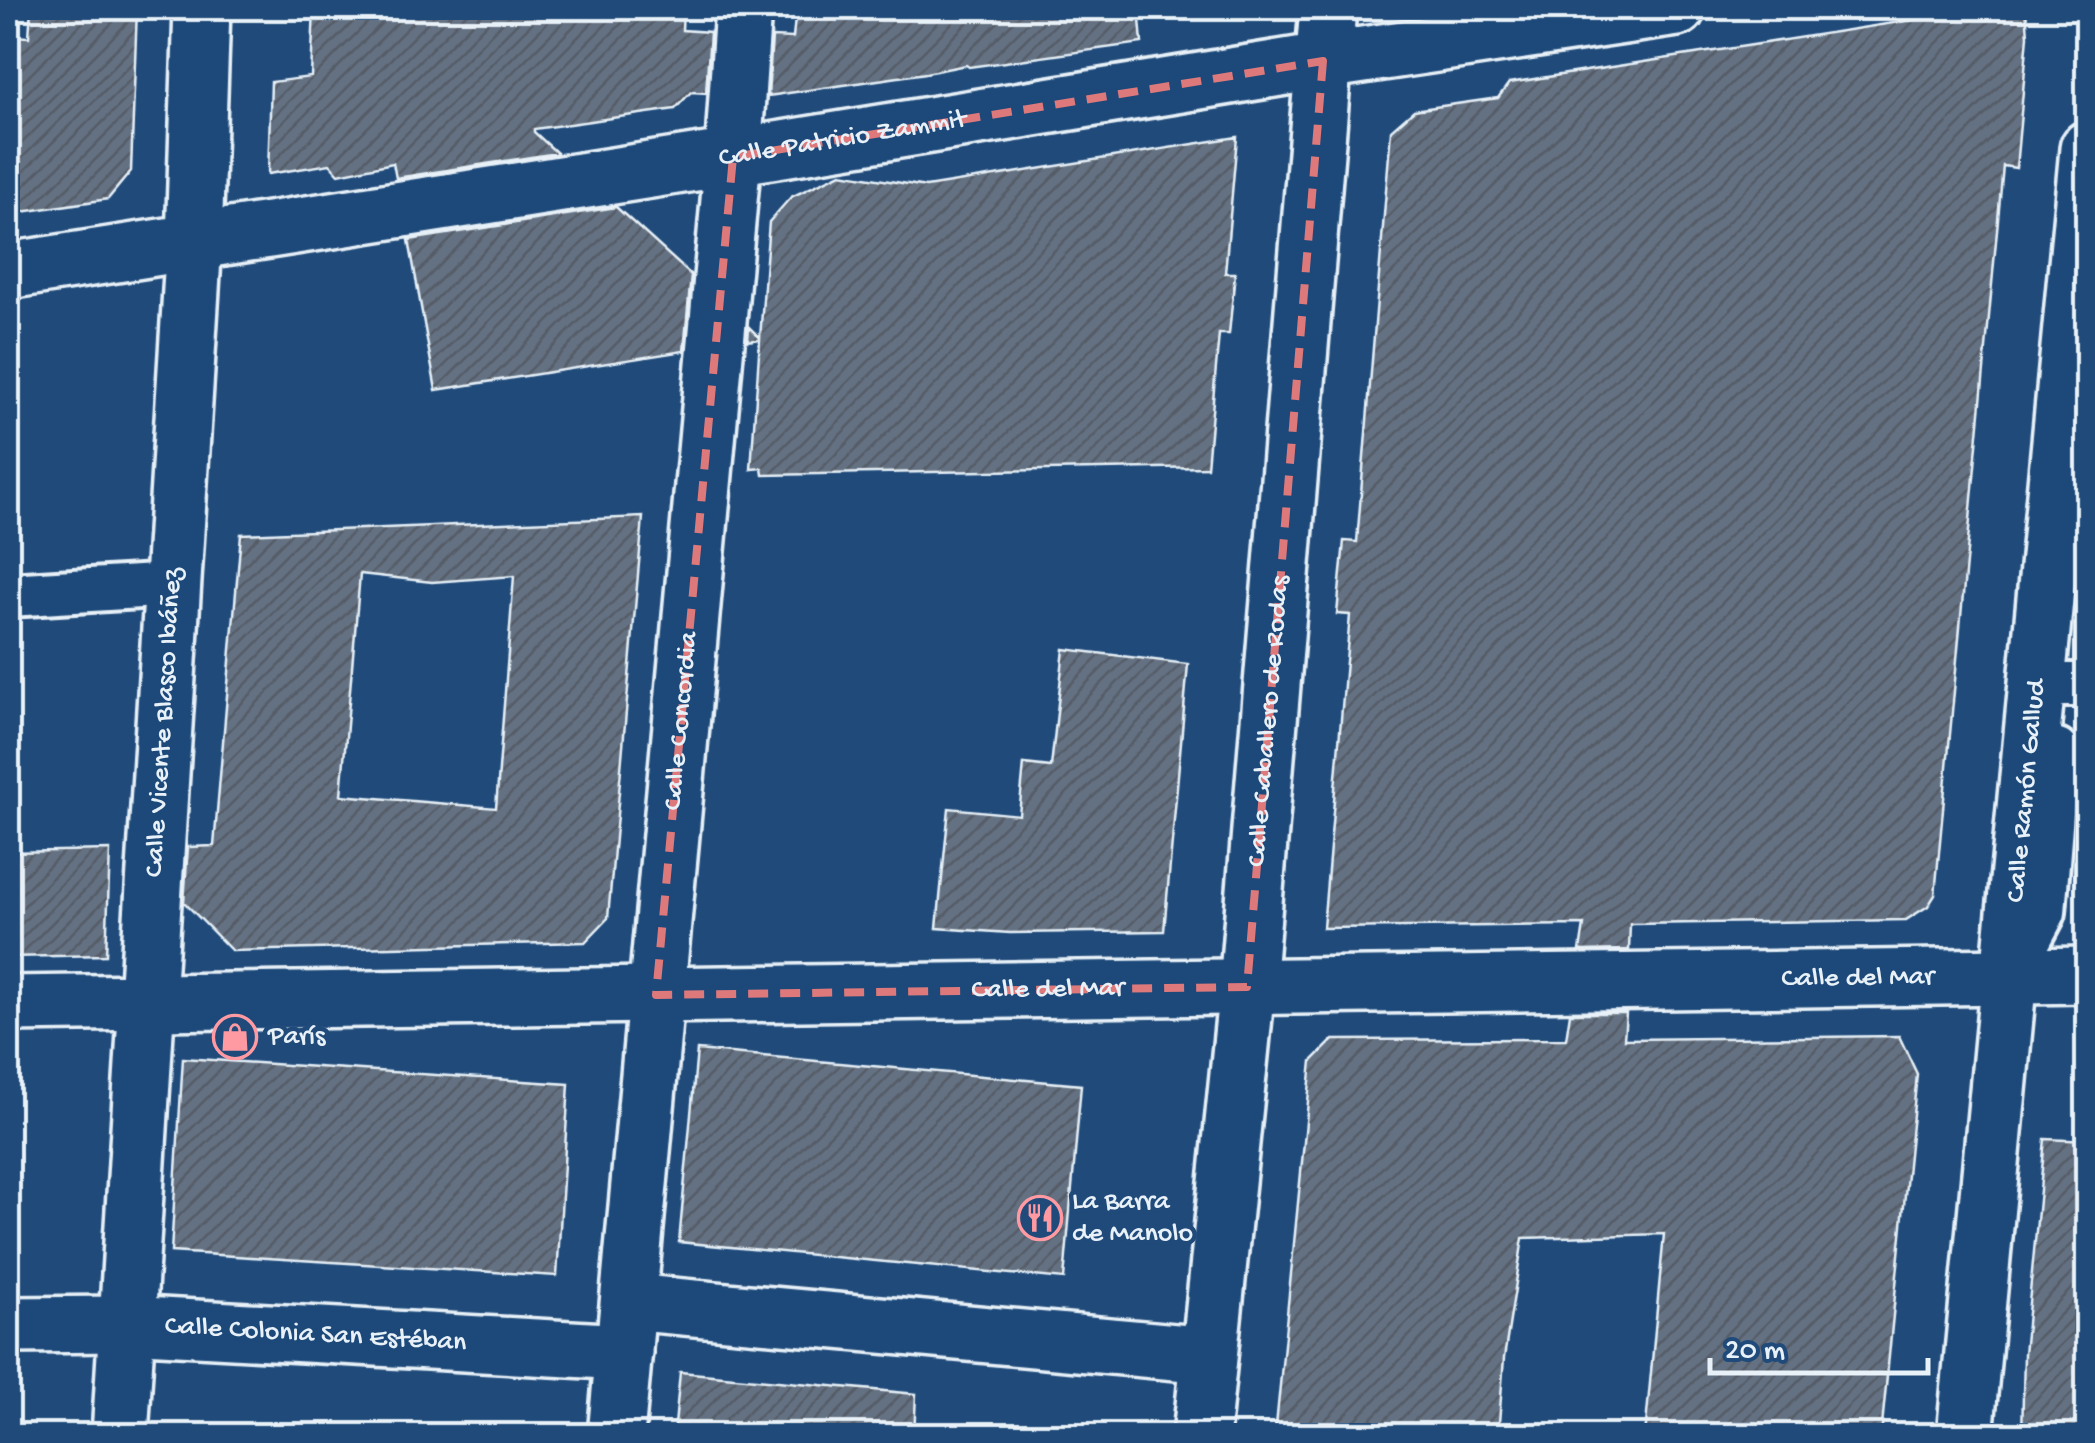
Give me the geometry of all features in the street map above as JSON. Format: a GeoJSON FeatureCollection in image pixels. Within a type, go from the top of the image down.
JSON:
{"type":"FeatureCollection","features":[{"type":"Feature","properties":{"kind":"street","name":"Calle Vicente Blasco Ibáñez"},"geometry":{"type":"LineString","coordinates":[[120,1436],[194,240],[202,8]]}},
{"type":"Feature","properties":{"kind":"street","name":"Calle Concordia"},"geometry":{"type":"LineString","coordinates":[[616,1436],[743,8]]}},
{"type":"Feature","properties":{"kind":"street","name":"Calle Caballero de Rodas"},"geometry":{"type":"LineString","coordinates":[[1201,1436],[1247,986],[1328,8]]}},
{"type":"Feature","properties":{"kind":"street","name":"Calle Patricio Zammit"},"geometry":{"type":"LineString","coordinates":[[8,271],[1677,8]]}},
{"type":"Feature","properties":{"kind":"street","name":"Calle Ramón Gallud"},"geometry":{"type":"LineString","coordinates":[[1966,1436],[2088,149]]}},
{"type":"Feature","properties":{"kind":"street","name":"Calle del Mar"},"geometry":{"type":"LineString","coordinates":[[8,1004],[2088,975]]}},
{"type":"Feature","properties":{"kind":"street","name":"Calle Colonia San Estéban"},"geometry":{"type":"LineString","coordinates":[[8,1325],[626,1327],[1209,1354]]}},
{"type":"Feature","properties":{"kind":"lane"},"geometry":{"type":"LineString","coordinates":[[2011,976],[2044,912],[2074,685],[2080,474],[2061,437]]}},
{"type":"Feature","properties":{"kind":"lane"},"geometry":{"type":"LineString","coordinates":[[8,596],[173,585]]}},
{"type":"Feature","properties":{"kind":"highlighted area"},"geometry":{"type":"Polygon","coordinates":[[[1323,61],[1247,987],[656,995],[733,157],[1323,61]]]}},
{"type":"Feature","properties":{"kind":"building"},"geometry":{"type":"Polygon","coordinates":[[[31,8],[137,8],[131,171],[108,199],[8,214],[8,36],[29,37],[31,8]]]}},
{"type":"Feature","properties":{"kind":"building"},"geometry":{"type":"Polygon","coordinates":[[[314,8],[683,8],[682,30],[710,32],[706,93],[691,92],[675,109],[534,129],[557,153],[396,178],[393,163],[339,174],[330,164],[268,174],[271,82],[311,77],[314,8]]]}},
{"type":"Feature","properties":{"kind":"building"},"geometry":{"type":"Polygon","coordinates":[[[796,8],[1139,8],[1142,43],[768,96],[772,37],[793,38],[796,8]]]}},
{"type":"Feature","properties":{"kind":"building"},"geometry":{"type":"Polygon","coordinates":[[[1989,8],[2026,8],[2028,36],[2016,168],[2003,166],[1935,895],[1928,906],[1906,920],[1630,924],[1629,950],[1580,951],[1584,925],[1323,928],[1350,615],[1337,614],[1344,541],[1357,542],[1391,130],[1414,110],[1498,98],[1509,83],[1989,8]]]}},
{"type":"Feature","properties":{"kind":"building"},"geometry":{"type":"Polygon","coordinates":[[[1237,137],[1225,273],[1235,273],[1229,334],[1219,334],[1207,467],[763,475],[762,468],[751,469],[760,339],[748,341],[749,327],[760,338],[769,222],[791,197],[841,173],[926,187],[1237,137]]]}},
{"type":"Feature","properties":{"kind":"building"},"geometry":{"type":"Polygon","coordinates":[[[616,207],[691,275],[684,351],[436,390],[409,240],[616,207]]]}},
{"type":"Feature","properties":{"kind":"building"},"geometry":{"type":"Polygon","coordinates":[[[643,517],[608,918],[585,942],[232,951],[184,902],[188,847],[214,846],[241,534],[643,517]],[[360,574],[341,795],[496,808],[514,576],[432,582],[360,574]]]}},
{"type":"Feature","properties":{"kind":"building"},"geometry":{"type":"Polygon","coordinates":[[[1064,649],[1188,664],[1164,931],[1010,933],[937,928],[949,808],[1019,815],[1024,764],[1051,767],[1064,649]]]}},
{"type":"Feature","properties":{"kind":"building"},"geometry":{"type":"Polygon","coordinates":[[[110,850],[106,955],[8,957],[8,852],[110,850]]]}},
{"type":"Feature","properties":{"kind":"building"},"geometry":{"type":"Polygon","coordinates":[[[1570,1013],[1626,1013],[1624,1039],[1899,1036],[1917,1074],[1881,1436],[1645,1436],[1664,1234],[1523,1238],[1504,1358],[1498,1436],[1275,1436],[1312,1061],[1333,1040],[1566,1039],[1570,1013]]]}},
{"type":"Feature","properties":{"kind":"building"},"geometry":{"type":"Polygon","coordinates":[[[697,1050],[1081,1085],[1064,1279],[679,1242],[697,1050]]]}},
{"type":"Feature","properties":{"kind":"building"},"geometry":{"type":"Polygon","coordinates":[[[183,1058],[569,1084],[557,1276],[171,1252],[183,1058]]]}},
{"type":"Feature","properties":{"kind":"building"},"geometry":{"type":"Polygon","coordinates":[[[2045,1139],[2088,1141],[2088,1436],[2022,1436],[2024,1354],[2045,1139]]]}},
{"type":"Feature","properties":{"kind":"building"},"geometry":{"type":"Polygon","coordinates":[[[680,1372],[916,1394],[914,1436],[674,1436],[680,1372]]]}},
{"type":"Feature","properties":{"kind":"place","name":"París"},"geometry":{"type":"Point","coordinates":[235,1037]}},
{"type":"Feature","properties":{"kind":"place","name":"La Barra de Manolo"},"geometry":{"type":"Point","coordinates":[1040,1218]}}]}
